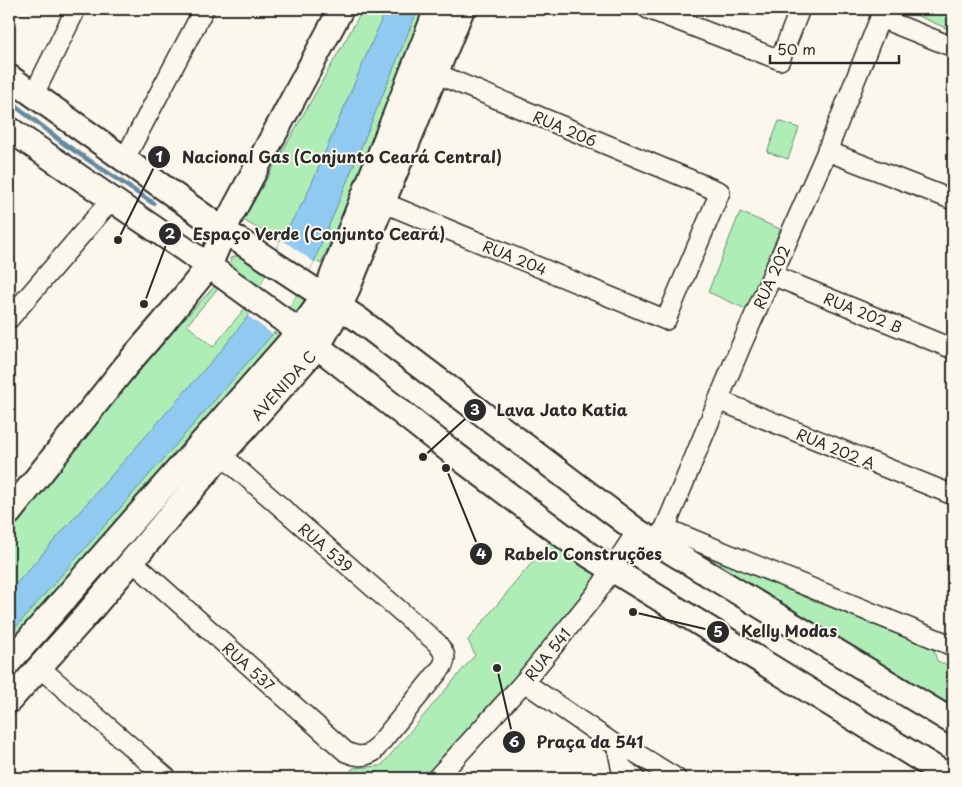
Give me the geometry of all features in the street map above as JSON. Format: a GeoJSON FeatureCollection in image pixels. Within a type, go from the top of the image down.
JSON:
{"type":"FeatureCollection","features":[{"type":"Feature","properties":{"kind":"street"},"geometry":{"type":"LineString","coordinates":[[34,94],[76,9]]}},
{"type":"Feature","properties":{"kind":"street"},"geometry":{"type":"LineString","coordinates":[[124,160],[204,9]]}},
{"type":"Feature","properties":{"kind":"street"},"geometry":{"type":"LineString","coordinates":[[9,514],[125,367],[209,266],[223,230],[341,9]]}},
{"type":"Feature","properties":{"kind":"street","name":"AVENIDA C"},"geometry":{"type":"LineString","coordinates":[[426,67],[437,9]]}},
{"type":"Feature","properties":{"kind":"street","name":"AVENIDA C"},"geometry":{"type":"LineString","coordinates":[[9,662],[67,596],[213,447],[318,346],[332,302],[426,67],[462,9]]}},
{"type":"Feature","properties":{"kind":"street"},"geometry":{"type":"LineString","coordinates":[[648,9],[780,60],[800,9]]}},
{"type":"Feature","properties":{"kind":"street"},"geometry":{"type":"LineString","coordinates":[[881,13],[953,47]]}},
{"type":"Feature","properties":{"kind":"street","name":"RUA 202"},"geometry":{"type":"LineString","coordinates":[[652,534],[718,400],[827,150],[881,13]]}},
{"type":"Feature","properties":{"kind":"street","name":"RUA 206"},"geometry":{"type":"LineString","coordinates":[[426,67],[720,192],[666,320]]}},
{"type":"Feature","properties":{"kind":"street"},"geometry":{"type":"LineString","coordinates":[[9,77],[223,230],[366,325],[652,534],[953,722]]}},
{"type":"Feature","properties":{"kind":"street"},"geometry":{"type":"LineString","coordinates":[[10,131],[209,266],[291,326],[453,453],[588,555],[951,778]]}},
{"type":"Feature","properties":{"kind":"street"},"geometry":{"type":"LineString","coordinates":[[827,150],[953,200]]}},
{"type":"Feature","properties":{"kind":"street","name":"RUA 204"},"geometry":{"type":"LineString","coordinates":[[373,198],[666,320]]}},
{"type":"Feature","properties":{"kind":"street"},"geometry":{"type":"LineString","coordinates":[[9,319],[111,200]]}},
{"type":"Feature","properties":{"kind":"street","name":"RUA 202 B"},"geometry":{"type":"LineString","coordinates":[[772,275],[953,349]]}},
{"type":"Feature","properties":{"kind":"street","name":"AVENIDA C"},"geometry":{"type":"LineString","coordinates":[[9,701],[89,612],[132,560],[213,447],[291,326],[332,302]]}},
{"type":"Feature","properties":{"kind":"street","name":"RUA 202 A"},"geometry":{"type":"LineString","coordinates":[[718,400],[953,495]]}},
{"type":"Feature","properties":{"kind":"street","name":"RUA 539"},"geometry":{"type":"LineString","coordinates":[[213,447],[437,643],[446,656],[442,667],[373,752]]}},
{"type":"Feature","properties":{"kind":"street"},"geometry":{"type":"LineString","coordinates":[[652,534],[953,646]]}},
{"type":"Feature","properties":{"kind":"street","name":"RUA 541"},"geometry":{"type":"LineString","coordinates":[[437,778],[524,682],[595,595],[611,570],[652,534]]}},
{"type":"Feature","properties":{"kind":"street","name":"RUA 537"},"geometry":{"type":"LineString","coordinates":[[132,560],[346,752],[359,757],[373,752]]}},
{"type":"Feature","properties":{"kind":"street"},"geometry":{"type":"LineString","coordinates":[[67,596],[89,612]]}},
{"type":"Feature","properties":{"kind":"street"},"geometry":{"type":"LineString","coordinates":[[39,667],[166,778]]}},
{"type":"Feature","properties":{"kind":"street"},"geometry":{"type":"LineString","coordinates":[[524,682],[617,746],[630,750],[676,778]]}},
{"type":"Feature","properties":{"kind":"street"},"geometry":{"type":"LineString","coordinates":[[617,746],[621,767],[635,778]]}},
{"type":"Feature","properties":{"kind":"green space"},"geometry":{"type":"Polygon","coordinates":[[[363,9],[426,9],[321,264],[243,220],[363,9]]]}},
{"type":"Feature","properties":{"kind":"green space"},"geometry":{"type":"Polygon","coordinates":[[[953,9],[953,31],[904,10],[953,9]]]}},
{"type":"Feature","properties":{"kind":"green space"},"geometry":{"type":"Polygon","coordinates":[[[779,121],[799,128],[788,159],[767,152],[779,121]]]}},
{"type":"Feature","properties":{"kind":"green space"},"geometry":{"type":"Polygon","coordinates":[[[740,212],[780,229],[748,310],[708,292],[740,212]]]}},
{"type":"Feature","properties":{"kind":"green space"},"geometry":{"type":"Polygon","coordinates":[[[240,255],[301,296],[305,302],[304,308],[296,314],[290,311],[232,267],[230,258],[240,255]]]}},
{"type":"Feature","properties":{"kind":"green space"},"geometry":{"type":"Polygon","coordinates":[[[214,287],[219,287],[221,287],[282,339],[9,653],[9,531],[158,347],[214,287]],[[219,287],[187,325],[213,347],[245,308],[219,287]]]}},
{"type":"Feature","properties":{"kind":"green space"},"geometry":{"type":"Polygon","coordinates":[[[552,538],[601,572],[598,590],[435,778],[344,778],[353,768],[381,766],[475,655],[468,640],[552,538]]]}},
{"type":"Feature","properties":{"kind":"green space"},"geometry":{"type":"Polygon","coordinates":[[[713,556],[932,644],[937,661],[953,667],[953,710],[708,561],[713,556]]]}},
{"type":"Feature","properties":{"kind":"water"},"geometry":{"type":"Polygon","coordinates":[[[386,9],[418,9],[314,262],[278,328],[9,635],[9,592],[225,346],[248,316],[281,239],[305,199],[386,9]]]}},
{"type":"Feature","properties":{"kind":"pier"},"geometry":{"type":"Polygon","coordinates":[[[281,239],[314,262],[278,328],[272,334],[248,316],[281,239]]]}},
{"type":"Feature","properties":{"kind":"waterway"},"geometry":{"type":"LineString","coordinates":[[9,101],[66,145],[153,203]]}},
{"type":"Feature","properties":{"kind":"place","name":"Nacional Gas (Conjunto Ceará Central)"},"geometry":{"type":"Point","coordinates":[118,240]}},
{"type":"Feature","properties":{"kind":"place","name":"Espaço Verde (Conjunto Ceará)"},"geometry":{"type":"Point","coordinates":[144,304]}},
{"type":"Feature","properties":{"kind":"place","name":"Lava Jato Katia"},"geometry":{"type":"Point","coordinates":[423,457]}},
{"type":"Feature","properties":{"kind":"place","name":"Rabelo Construções"},"geometry":{"type":"Point","coordinates":[446,468]}},
{"type":"Feature","properties":{"kind":"place","name":"Kelly Modas"},"geometry":{"type":"Point","coordinates":[633,612]}},
{"type":"Feature","properties":{"kind":"place","name":"Praça da 541"},"geometry":{"type":"Point","coordinates":[497,668]}}]}
